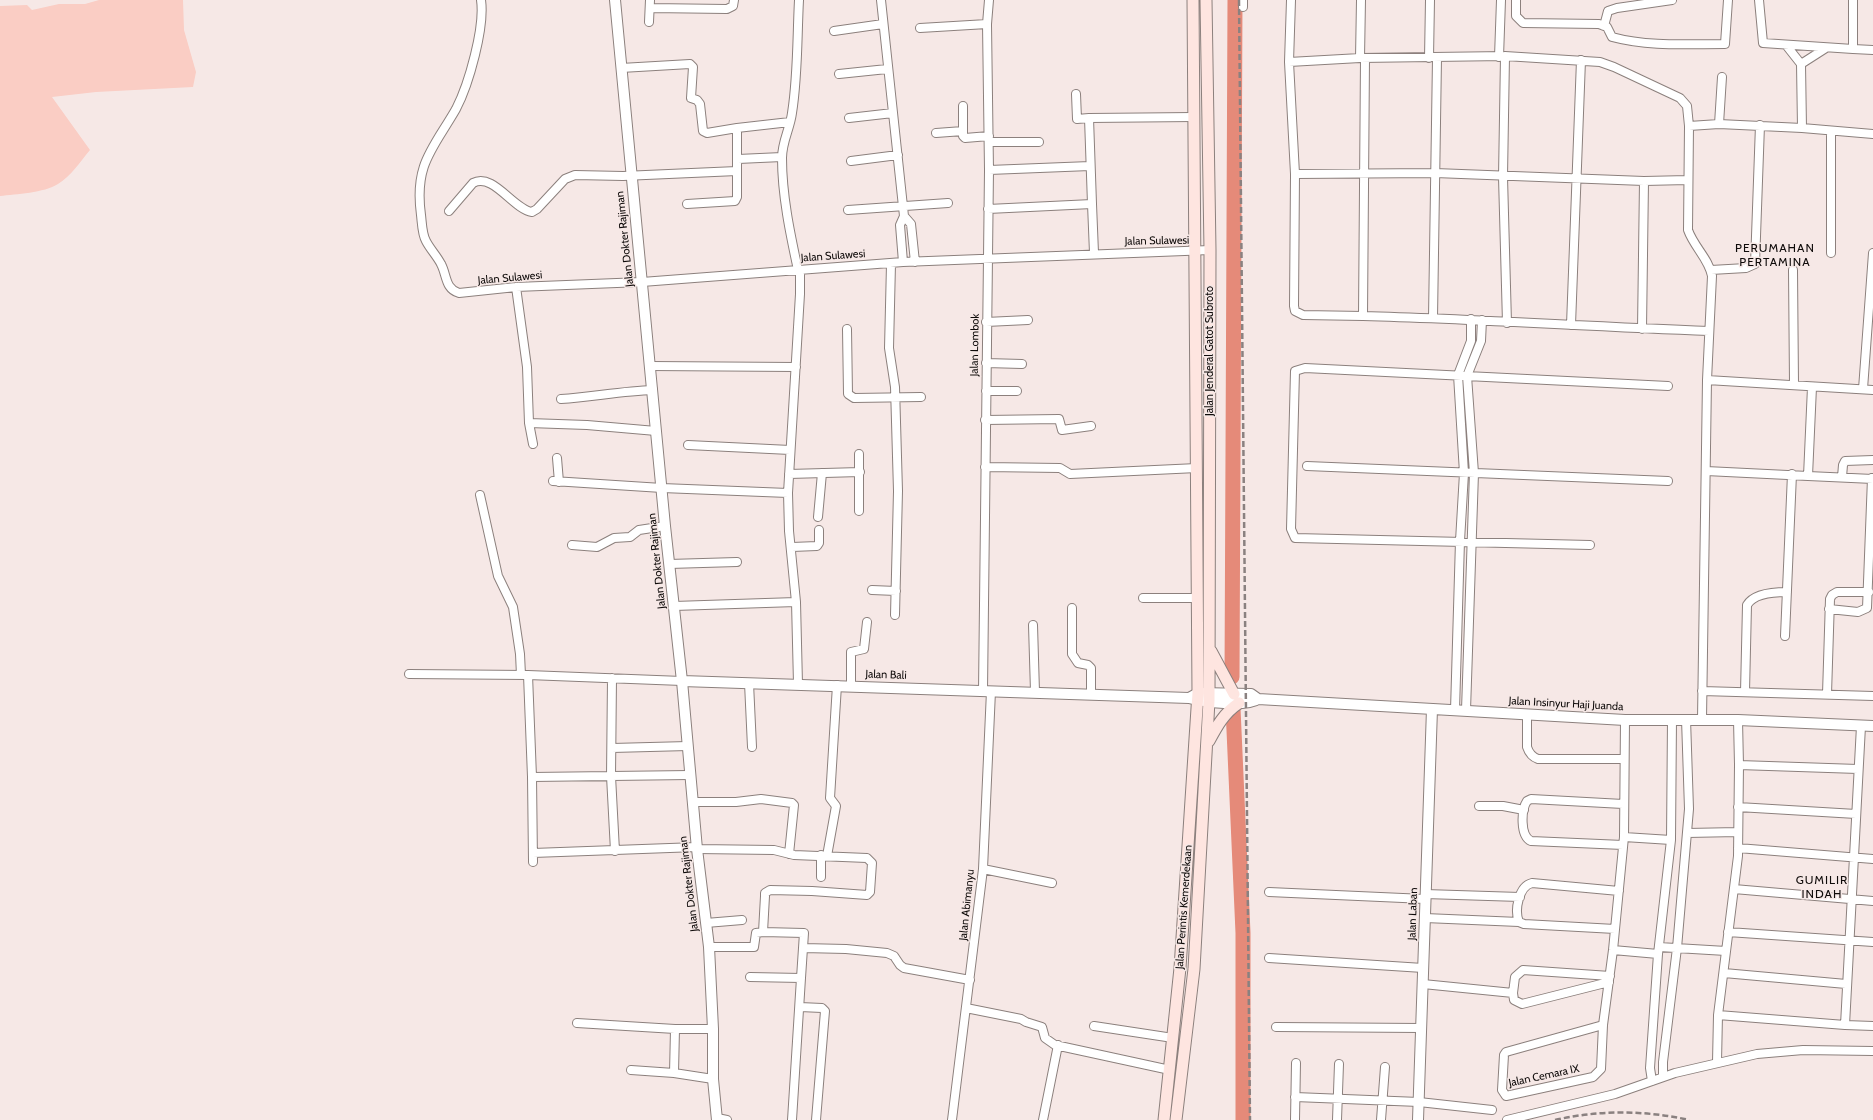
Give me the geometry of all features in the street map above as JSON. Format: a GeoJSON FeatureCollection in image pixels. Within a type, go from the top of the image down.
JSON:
{"type":"FeatureCollection","features":[{"type":"Feature","properties":{"kind":"main road","name":"Jalan Jenderal Gatot Subroto"},"geometry":{"type":"LineString","coordinates":[[1193,0],[1197,598],[1200,697]]}},
{"type":"Feature","properties":{"kind":"main road","name":"Jalan Jenderal Gatot Subroto"},"geometry":{"type":"LineString","coordinates":[[1200,697],[1210,648],[1210,250],[1206,0]]}},
{"type":"Feature","properties":{"kind":"main road"},"geometry":{"type":"LineString","coordinates":[[1207,744],[1236,698],[1210,648]]}},
{"type":"Feature","properties":{"kind":"main road","name":"Jalan Perintis Kemerdekaan"},"geometry":{"type":"LineString","coordinates":[[1176,1120],[1194,969],[1207,744],[1200,697]]}},
{"type":"Feature","properties":{"kind":"main road","name":"Jalan Perintis Kemerdekaan"},"geometry":{"type":"LineString","coordinates":[[1164,1120],[1180,968],[1200,697]]}},
{"type":"Feature","properties":{"kind":"main road"},"geometry":{"type":"LineString","coordinates":[[1180,968],[1194,969]]}},
{"type":"Feature","properties":{"kind":"street","name":"Jalan Sulawesi"},"geometry":{"type":"LineString","coordinates":[[481,0],[481,24],[466,82],[456,108],[425,161],[420,184],[419,200],[426,241],[442,264],[451,290],[459,293],[516,286],[642,282],[903,262],[1094,253],[1210,250]]}},
{"type":"Feature","properties":{"kind":"street","name":"Jalan Dokter Rajiman"},"geometry":{"type":"LineString","coordinates":[[615,0],[665,526],[682,681],[697,848],[709,947],[713,1029],[713,1079],[721,1119]]}},
{"type":"Feature","properties":{"kind":"street"},"geometry":{"type":"LineString","coordinates":[[648,22],[650,4],[726,9],[733,6],[734,0]]}},
{"type":"Feature","properties":{"kind":"street"},"geometry":{"type":"LineString","coordinates":[[798,0],[798,52],[790,122],[783,141],[782,157],[788,226],[799,270],[796,367],[788,493],[789,531],[792,547],[796,602],[798,684]]}},
{"type":"Feature","properties":{"kind":"street"},"geometry":{"type":"LineString","coordinates":[[881,0],[887,69],[904,216],[900,225],[903,262]]}},
{"type":"Feature","properties":{"kind":"street","name":"Jalan Lombok"},"geometry":{"type":"LineString","coordinates":[[987,691],[985,420],[989,170],[987,24],[989,0]]}},
{"type":"Feature","properties":{"kind":"street"},"geometry":{"type":"LineString","coordinates":[[1291,0],[1289,62],[1295,174],[1295,311],[1303,315],[1471,319],[1507,323],[1709,331]]}},
{"type":"Feature","properties":{"kind":"street"},"geometry":{"type":"LineString","coordinates":[[1361,0],[1363,316]]}},
{"type":"Feature","properties":{"kind":"street"},"geometry":{"type":"LineString","coordinates":[[1430,0],[1433,58],[1435,173],[1433,318]]}},
{"type":"Feature","properties":{"kind":"street"},"geometry":{"type":"LineString","coordinates":[[1501,0],[1503,177],[1507,323]]}},
{"type":"Feature","properties":{"kind":"street"},"geometry":{"type":"LineString","coordinates":[[1516,0],[1516,16],[1522,23],[1604,26]]}},
{"type":"Feature","properties":{"kind":"street"},"geometry":{"type":"LineString","coordinates":[[1672,0],[1617,8],[1608,11],[1606,13],[1604,26],[1612,37],[1650,44],[1725,44],[1728,0]]}},
{"type":"Feature","properties":{"kind":"street"},"geometry":{"type":"LineString","coordinates":[[1759,0],[1762,41],[1766,45],[1873,50]]}},
{"type":"Feature","properties":{"kind":"street"},"geometry":{"type":"LineString","coordinates":[[1853,0],[1853,49]]}},
{"type":"Feature","properties":{"kind":"street"},"geometry":{"type":"LineString","coordinates":[[834,31],[883,24]]}},
{"type":"Feature","properties":{"kind":"street"},"geometry":{"type":"LineString","coordinates":[[920,28],[987,24]]}},
{"type":"Feature","properties":{"kind":"street"},"geometry":{"type":"LineString","coordinates":[[1786,45],[1801,64],[1802,128]]}},
{"type":"Feature","properties":{"kind":"street"},"geometry":{"type":"LineString","coordinates":[[1801,64],[1826,48]]}},
{"type":"Feature","properties":{"kind":"street"},"geometry":{"type":"LineString","coordinates":[[1289,62],[1362,58],[1502,56],[1600,62],[1680,98],[1687,106],[1689,126],[1688,230],[1691,238],[1711,270],[1707,380],[1702,719]]}},
{"type":"Feature","properties":{"kind":"street"},"geometry":{"type":"LineString","coordinates":[[1571,325],[1581,60]]}},
{"type":"Feature","properties":{"kind":"street"},"geometry":{"type":"LineString","coordinates":[[621,68],[690,64],[693,67],[691,98],[697,100],[700,104],[703,131],[707,133],[790,122]]}},
{"type":"Feature","properties":{"kind":"street"},"geometry":{"type":"LineString","coordinates":[[839,74],[887,69]]}},
{"type":"Feature","properties":{"kind":"street"},"geometry":{"type":"LineString","coordinates":[[1719,124],[1722,78]]}},
{"type":"Feature","properties":{"kind":"street"},"geometry":{"type":"LineString","coordinates":[[1076,94],[1077,119],[1194,117]]}},
{"type":"Feature","properties":{"kind":"street"},"geometry":{"type":"LineString","coordinates":[[963,106],[963,136],[965,138],[1039,142]]}},
{"type":"Feature","properties":{"kind":"street"},"geometry":{"type":"LineString","coordinates":[[849,118],[893,113]]}},
{"type":"Feature","properties":{"kind":"street"},"geometry":{"type":"LineString","coordinates":[[1089,118],[1094,253]]}},
{"type":"Feature","properties":{"kind":"street"},"geometry":{"type":"LineString","coordinates":[[1689,126],[1719,124],[1760,125],[1873,134]]}},
{"type":"Feature","properties":{"kind":"street"},"geometry":{"type":"LineString","coordinates":[[1711,270],[1746,268],[1755,264],[1760,125]]}},
{"type":"Feature","properties":{"kind":"street"},"geometry":{"type":"LineString","coordinates":[[687,204],[735,201],[737,199],[737,128]]}},
{"type":"Feature","properties":{"kind":"street"},"geometry":{"type":"LineString","coordinates":[[936,133],[963,131]]}},
{"type":"Feature","properties":{"kind":"street"},"geometry":{"type":"LineString","coordinates":[[1831,131],[1831,253]]}},
{"type":"Feature","properties":{"kind":"street"},"geometry":{"type":"LineString","coordinates":[[851,161],[898,155]]}},
{"type":"Feature","properties":{"kind":"street"},"geometry":{"type":"LineString","coordinates":[[738,159],[782,157]]}},
{"type":"Feature","properties":{"kind":"street"},"geometry":{"type":"LineString","coordinates":[[989,170],[1090,166]]}},
{"type":"Feature","properties":{"kind":"street"},"geometry":{"type":"LineString","coordinates":[[449,211],[478,180],[484,180],[494,185],[525,211],[532,212],[537,209],[565,179],[575,175],[631,175],[737,171]]}},
{"type":"Feature","properties":{"kind":"street"},"geometry":{"type":"LineString","coordinates":[[1295,174],[1435,173],[1503,177],[1577,177],[1644,181],[1688,180]]}},
{"type":"Feature","properties":{"kind":"street"},"geometry":{"type":"LineString","coordinates":[[1642,329],[1644,181]]}},
{"type":"Feature","properties":{"kind":"street"},"geometry":{"type":"LineString","coordinates":[[848,210],[948,203]]}},
{"type":"Feature","properties":{"kind":"street"},"geometry":{"type":"LineString","coordinates":[[988,209],[1092,204]]}},
{"type":"Feature","properties":{"kind":"street"},"geometry":{"type":"LineString","coordinates":[[904,216],[911,224],[915,262]]}},
{"type":"Feature","properties":{"kind":"street"},"geometry":{"type":"LineString","coordinates":[[1863,389],[1873,253]]}},
{"type":"Feature","properties":{"kind":"street"},"geometry":{"type":"LineString","coordinates":[[891,264],[889,348],[896,397],[898,491],[895,614]]}},
{"type":"Feature","properties":{"kind":"street"},"geometry":{"type":"LineString","coordinates":[[1793,270],[1794,384]]}},
{"type":"Feature","properties":{"kind":"street"},"geometry":{"type":"LineString","coordinates":[[516,286],[527,367],[530,423],[533,444]]}},
{"type":"Feature","properties":{"kind":"street"},"geometry":{"type":"LineString","coordinates":[[1455,710],[1460,541],[1464,472],[1458,375],[1471,341],[1471,319]]}},
{"type":"Feature","properties":{"kind":"street"},"geometry":{"type":"LineString","coordinates":[[986,322],[1028,320]]}},
{"type":"Feature","properties":{"kind":"street"},"geometry":{"type":"LineString","coordinates":[[1466,710],[1474,473],[1467,376],[1481,341],[1482,320]]}},
{"type":"Feature","properties":{"kind":"street"},"geometry":{"type":"LineString","coordinates":[[847,329],[848,394],[854,398],[921,397]]}},
{"type":"Feature","properties":{"kind":"street"},"geometry":{"type":"LineString","coordinates":[[986,363],[1022,364]]}},
{"type":"Feature","properties":{"kind":"street"},"geometry":{"type":"LineString","coordinates":[[650,366],[796,367]]}},
{"type":"Feature","properties":{"kind":"street"},"geometry":{"type":"LineString","coordinates":[[1590,545],[1460,541],[1297,539],[1293,536],[1291,529],[1295,371],[1305,368],[1668,386]]}},
{"type":"Feature","properties":{"kind":"street"},"geometry":{"type":"LineString","coordinates":[[1707,380],[1794,384],[1812,387],[1873,390]]}},
{"type":"Feature","properties":{"kind":"street"},"geometry":{"type":"LineString","coordinates":[[1808,476],[1812,387]]}},
{"type":"Feature","properties":{"kind":"street"},"geometry":{"type":"LineString","coordinates":[[561,399],[588,397],[624,391],[653,390]]}},
{"type":"Feature","properties":{"kind":"street"},"geometry":{"type":"LineString","coordinates":[[986,391],[1017,391]]}},
{"type":"Feature","properties":{"kind":"street"},"geometry":{"type":"LineString","coordinates":[[985,420],[1059,419],[1062,430],[1091,426]]}},
{"type":"Feature","properties":{"kind":"street"},"geometry":{"type":"LineString","coordinates":[[530,423],[656,430]]}},
{"type":"Feature","properties":{"kind":"street"},"geometry":{"type":"LineString","coordinates":[[688,445],[790,450]]}},
{"type":"Feature","properties":{"kind":"street"},"geometry":{"type":"LineString","coordinates":[[859,454],[859,511]]}},
{"type":"Feature","properties":{"kind":"street"},"geometry":{"type":"LineString","coordinates":[[557,458],[556,482],[788,493]]}},
{"type":"Feature","properties":{"kind":"street"},"geometry":{"type":"LineString","coordinates":[[1842,478],[1845,460],[1873,460]]}},
{"type":"Feature","properties":{"kind":"street"},"geometry":{"type":"LineString","coordinates":[[1308,466],[1668,481]]}},
{"type":"Feature","properties":{"kind":"street"},"geometry":{"type":"LineString","coordinates":[[985,467],[1060,468],[1070,474],[1197,468]]}},
{"type":"Feature","properties":{"kind":"street"},"geometry":{"type":"LineString","coordinates":[[1706,471],[1792,474],[1842,478],[1872,478],[1869,592],[1867,608],[1862,611],[1829,609]]}},
{"type":"Feature","properties":{"kind":"street"},"geometry":{"type":"LineString","coordinates":[[789,474],[860,472]]}},
{"type":"Feature","properties":{"kind":"street"},"geometry":{"type":"LineString","coordinates":[[818,517],[822,473]]}},
{"type":"Feature","properties":{"kind":"street"},"geometry":{"type":"LineString","coordinates":[[1785,636],[1792,474]]}},
{"type":"Feature","properties":{"kind":"street"},"geometry":{"type":"LineString","coordinates":[[480,495],[498,576],[513,607],[520,654],[525,675],[532,777],[532,862]]}},
{"type":"Feature","properties":{"kind":"street"},"geometry":{"type":"LineString","coordinates":[[572,545],[597,547],[614,538],[630,537],[639,530],[665,526]]}},
{"type":"Feature","properties":{"kind":"street"},"geometry":{"type":"LineString","coordinates":[[792,547],[817,546],[819,543],[819,530]]}},
{"type":"Feature","properties":{"kind":"street"},"geometry":{"type":"LineString","coordinates":[[670,564],[737,562]]}},
{"type":"Feature","properties":{"kind":"street"},"geometry":{"type":"LineString","coordinates":[[872,590],[896,591]]}},
{"type":"Feature","properties":{"kind":"street"},"geometry":{"type":"LineString","coordinates":[[1745,692],[1747,605],[1750,600],[1758,596],[1787,592]]}},
{"type":"Feature","properties":{"kind":"street"},"geometry":{"type":"LineString","coordinates":[[1827,694],[1829,609],[1832,595],[1837,592],[1869,592]]}},
{"type":"Feature","properties":{"kind":"street"},"geometry":{"type":"LineString","coordinates":[[1143,598],[1197,598]]}},
{"type":"Feature","properties":{"kind":"street"},"geometry":{"type":"LineString","coordinates":[[674,606],[796,602]]}},
{"type":"Feature","properties":{"kind":"street"},"geometry":{"type":"LineString","coordinates":[[1072,608],[1072,654],[1078,663],[1088,665],[1091,668],[1091,694]]}},
{"type":"Feature","properties":{"kind":"street"},"geometry":{"type":"LineString","coordinates":[[1458,616],[1470,617]]}},
{"type":"Feature","properties":{"kind":"street"},"geometry":{"type":"LineString","coordinates":[[851,686],[851,652],[864,649],[867,622]]}},
{"type":"Feature","properties":{"kind":"street"},"geometry":{"type":"LineString","coordinates":[[1033,624],[1035,692]]}},
{"type":"Feature","properties":{"kind":"street","name":"Jalan Bali"},"geometry":{"type":"LineString","coordinates":[[410,674],[525,675],[1200,697]]}},
{"type":"Feature","properties":{"kind":"street"},"geometry":{"type":"LineString","coordinates":[[612,678],[611,776],[615,851]]}},
{"type":"Feature","properties":{"kind":"street"},"geometry":{"type":"LineString","coordinates":[[749,683],[752,747]]}},
{"type":"Feature","properties":{"kind":"street"},"geometry":{"type":"LineString","coordinates":[[821,877],[824,856],[836,806],[830,798],[837,686]]}},
{"type":"Feature","properties":{"kind":"street","name":"Jalan Abimanyu"},"geometry":{"type":"LineString","coordinates":[[952,1120],[983,869],[987,691]]}},
{"type":"Feature","properties":{"kind":"street"},"geometry":{"type":"LineString","coordinates":[[1702,691],[1873,696]]}},
{"type":"Feature","properties":{"kind":"street","name":"Jalan Insinyur Haji Juanda"},"geometry":{"type":"LineString","coordinates":[[1200,697],[1236,698],[1254,702],[1258,699],[1625,720],[1702,719],[1873,726]]}},
{"type":"Feature","properties":{"kind":"street","name":"Jalan Laban"},"geometry":{"type":"LineString","coordinates":[[1418,1120],[1432,709]]}},
{"type":"Feature","properties":{"kind":"street"},"geometry":{"type":"LineString","coordinates":[[1527,715],[1527,747],[1528,752],[1533,757],[1538,759],[1624,759]]}},
{"type":"Feature","properties":{"kind":"street"},"geometry":{"type":"LineString","coordinates":[[1664,1078],[1663,1062],[1677,948],[1687,833],[1688,809],[1686,719]]}},
{"type":"Feature","properties":{"kind":"street"},"geometry":{"type":"LineString","coordinates":[[1603,1025],[1610,979],[1624,836],[1625,720]]}},
{"type":"Feature","properties":{"kind":"street"},"geometry":{"type":"LineString","coordinates":[[1652,1081],[1650,1068],[1659,951],[1671,840],[1672,720]]}},
{"type":"Feature","properties":{"kind":"street"},"geometry":{"type":"LineString","coordinates":[[1717,1062],[1718,1016],[1738,848],[1738,720]]}},
{"type":"Feature","properties":{"kind":"street"},"geometry":{"type":"LineString","coordinates":[[1845,1026],[1848,941],[1861,726]]}},
{"type":"Feature","properties":{"kind":"street"},"geometry":{"type":"LineString","coordinates":[[612,748],[688,746]]}},
{"type":"Feature","properties":{"kind":"street"},"geometry":{"type":"LineString","coordinates":[[1739,765],[1858,769]]}},
{"type":"Feature","properties":{"kind":"street"},"geometry":{"type":"LineString","coordinates":[[532,777],[690,775]]}},
{"type":"Feature","properties":{"kind":"street"},"geometry":{"type":"LineString","coordinates":[[693,802],[736,802],[761,799],[792,803],[794,805],[789,854]]}},
{"type":"Feature","properties":{"kind":"street"},"geometry":{"type":"LineString","coordinates":[[1622,845],[1531,841],[1526,839],[1524,834],[1524,810],[1527,801],[1531,799],[1624,804]]}},
{"type":"Feature","properties":{"kind":"street"},"geometry":{"type":"LineString","coordinates":[[1479,806],[1503,806],[1524,810]]}},
{"type":"Feature","properties":{"kind":"street"},"geometry":{"type":"LineString","coordinates":[[1738,807],[1856,814]]}},
{"type":"Feature","properties":{"kind":"street"},"geometry":{"type":"LineString","coordinates":[[1687,833],[1738,832]]}},
{"type":"Feature","properties":{"kind":"street"},"geometry":{"type":"LineString","coordinates":[[1624,836],[1671,840]]}},
{"type":"Feature","properties":{"kind":"street"},"geometry":{"type":"LineString","coordinates":[[533,853],[697,848],[751,849],[774,850],[789,854],[867,858],[872,863],[869,894],[770,890],[765,893],[763,932]]}},
{"type":"Feature","properties":{"kind":"street"},"geometry":{"type":"LineString","coordinates":[[1738,848],[1873,859]]}},
{"type":"Feature","properties":{"kind":"street"},"geometry":{"type":"LineString","coordinates":[[983,869],[1052,883]]}},
{"type":"Feature","properties":{"kind":"street"},"geometry":{"type":"LineString","coordinates":[[1519,922],[1518,915],[1520,897],[1524,887],[1532,883],[1619,891]]}},
{"type":"Feature","properties":{"kind":"street"},"geometry":{"type":"LineString","coordinates":[[1734,889],[1873,901]]}},
{"type":"Feature","properties":{"kind":"street"},"geometry":{"type":"LineString","coordinates":[[1269,892],[1520,897]]}},
{"type":"Feature","properties":{"kind":"street"},"geometry":{"type":"LineString","coordinates":[[1425,918],[1519,922],[1524,924],[1615,929]]}},
{"type":"Feature","properties":{"kind":"street"},"geometry":{"type":"LineString","coordinates":[[706,923],[742,920]]}},
{"type":"Feature","properties":{"kind":"street"},"geometry":{"type":"LineString","coordinates":[[709,947],[754,947],[756,933],[763,932],[802,932],[804,934],[792,1120]]}},
{"type":"Feature","properties":{"kind":"street"},"geometry":{"type":"LineString","coordinates":[[1728,932],[1873,942]]}},
{"type":"Feature","properties":{"kind":"street"},"geometry":{"type":"LineString","coordinates":[[804,948],[846,949],[887,953],[894,956],[904,968],[970,980]]}},
{"type":"Feature","properties":{"kind":"street"},"geometry":{"type":"LineString","coordinates":[[1613,950],[1659,951],[1677,948],[1726,950]]}},
{"type":"Feature","properties":{"kind":"street"},"geometry":{"type":"LineString","coordinates":[[1269,958],[1423,968]]}},
{"type":"Feature","properties":{"kind":"street"},"geometry":{"type":"LineString","coordinates":[[1523,970],[1610,979],[1522,1004],[1514,1000],[1513,994],[1515,977],[1523,970]]}},
{"type":"Feature","properties":{"kind":"street"},"geometry":{"type":"LineString","coordinates":[[1724,973],[1846,984]]}},
{"type":"Feature","properties":{"kind":"street"},"geometry":{"type":"LineString","coordinates":[[750,977],[801,978]]}},
{"type":"Feature","properties":{"kind":"street"},"geometry":{"type":"LineString","coordinates":[[1423,984],[1513,994]]}},
{"type":"Feature","properties":{"kind":"street"},"geometry":{"type":"LineString","coordinates":[[800,1007],[822,1008],[825,1011],[816,1120]]}},
{"type":"Feature","properties":{"kind":"street"},"geometry":{"type":"LineString","coordinates":[[966,1008],[1020,1019],[1042,1027],[1047,1041],[1057,1048],[1170,1070]]}},
{"type":"Feature","properties":{"kind":"street"},"geometry":{"type":"LineString","coordinates":[[1718,1016],[1845,1026],[1873,1026]]}},
{"type":"Feature","properties":{"kind":"street"},"geometry":{"type":"LineString","coordinates":[[577,1023],[675,1029],[713,1029]]}},
{"type":"Feature","properties":{"kind":"street","name":"Jalan Cemara IX"},"geometry":{"type":"LineString","coordinates":[[1603,1025],[1601,1070],[1593,1077],[1506,1096],[1502,1090],[1504,1055],[1508,1051],[1603,1025]]}},
{"type":"Feature","properties":{"kind":"street"},"geometry":{"type":"LineString","coordinates":[[1094,1026],[1173,1038]]}},
{"type":"Feature","properties":{"kind":"street"},"geometry":{"type":"LineString","coordinates":[[1276,1027],[1421,1028]]}},
{"type":"Feature","properties":{"kind":"street"},"geometry":{"type":"LineString","coordinates":[[674,1073],[675,1029]]}},
{"type":"Feature","properties":{"kind":"street"},"geometry":{"type":"LineString","coordinates":[[1043,1120],[1057,1048]]}},
{"type":"Feature","properties":{"kind":"street"},"geometry":{"type":"LineString","coordinates":[[1507,1120],[1615,1094],[1652,1081],[1717,1062],[1775,1052],[1873,1051]]}},
{"type":"Feature","properties":{"kind":"street"},"geometry":{"type":"LineString","coordinates":[[1294,1120],[1296,1063]]}},
{"type":"Feature","properties":{"kind":"street"},"geometry":{"type":"LineString","coordinates":[[1337,1120],[1339,1064]]}},
{"type":"Feature","properties":{"kind":"street"},"geometry":{"type":"LineString","coordinates":[[1381,1120],[1385,1067]]}},
{"type":"Feature","properties":{"kind":"street"},"geometry":{"type":"LineString","coordinates":[[631,1070],[674,1073],[713,1079]]}},
{"type":"Feature","properties":{"kind":"street"},"geometry":{"type":"LineString","coordinates":[[1295,1097],[1419,1102],[1492,1110]]}},
{"type":"Feature","properties":{"kind":"shaded area"},"geometry":{"type":"Polygon","coordinates":[[[99,0],[183,0],[184,30],[196,72],[193,87],[96,92],[52,97],[90,150],[67,177],[58,184],[30,193],[0,196],[0,6],[27,5],[32,10],[59,4],[85,4],[99,0]]]}},
{"type":"Feature","properties":{"kind":"waterway"},"geometry":{"type":"LineString","coordinates":[[1232,677],[1235,0]]}},
{"type":"Feature","properties":{"kind":"waterway"},"geometry":{"type":"LineString","coordinates":[[1233,708],[1243,933],[1243,1120]]}},
{"type":"Feature","properties":{"kind":"railway"},"geometry":{"type":"LineString","coordinates":[[1239,0],[1250,1120]]}},
{"type":"Feature","properties":{"kind":"railway"},"geometry":{"type":"LineString","coordinates":[[1555,1120],[1588,1114],[1622,1112],[1655,1114],[1689,1120]]}},
{"type":"Feature","properties":{"kind":"district","name":"PERUMAHAN PERTAMINA"},"geometry":{"type":"Point","coordinates":[1775,255]}},
{"type":"Feature","properties":{"kind":"district","name":"GUMILIR INDAH"},"geometry":{"type":"Point","coordinates":[1822,887]}}]}
